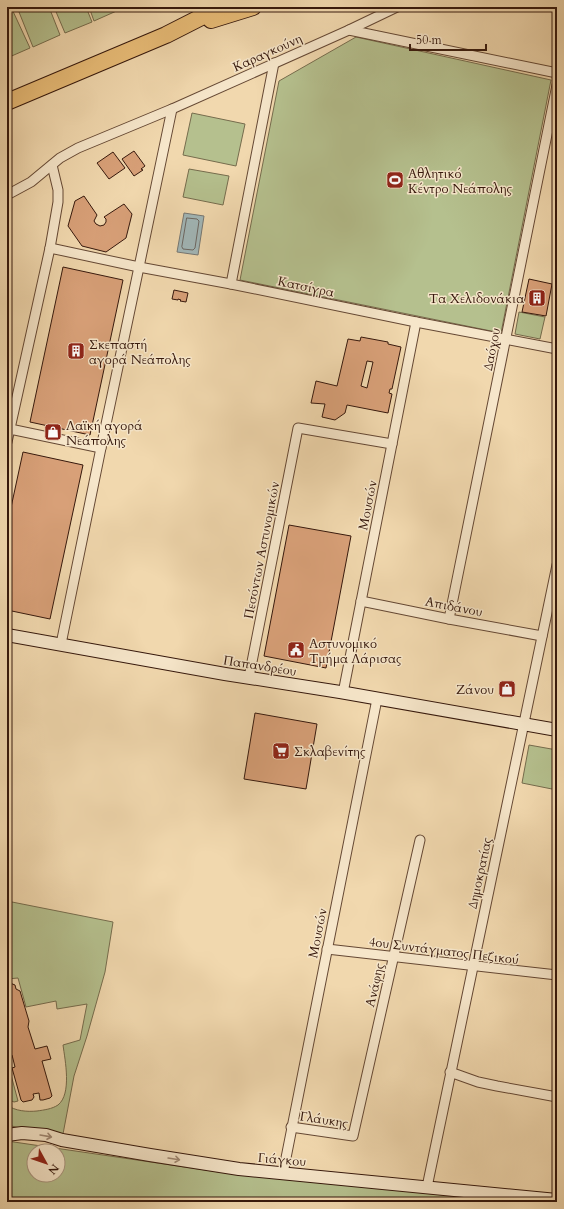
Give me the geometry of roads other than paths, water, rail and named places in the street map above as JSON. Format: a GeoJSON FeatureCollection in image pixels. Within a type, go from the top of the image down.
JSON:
{"type":"FeatureCollection","features":[{"type":"Feature","properties":{"kind":"highway"},"geometry":{"type":"LineString","coordinates":[[7,102],[166,35],[221,7]]}},
{"type":"Feature","properties":{"kind":"highway"},"geometry":{"type":"LineString","coordinates":[[166,35],[253,7]]}},
{"type":"Feature","properties":{"kind":"street","name":"Καραγκούνη"},"geometry":{"type":"LineString","coordinates":[[7,195],[31,182],[60,158],[78,148],[172,109],[397,7]]}},
{"type":"Feature","properties":{"kind":"street"},"geometry":{"type":"LineString","coordinates":[[349,30],[557,73]]}},
{"type":"Feature","properties":{"kind":"street"},"geometry":{"type":"LineString","coordinates":[[232,284],[274,63]]}},
{"type":"Feature","properties":{"kind":"street","name":"Δαόχου"},"geometry":{"type":"LineString","coordinates":[[449,619],[557,84]]}},
{"type":"Feature","properties":{"kind":"street"},"geometry":{"type":"LineString","coordinates":[[61,644],[172,109]]}},
{"type":"Feature","properties":{"kind":"street"},"geometry":{"type":"LineString","coordinates":[[7,442],[50,248],[58,202],[58,190],[52,165]]}},
{"type":"Feature","properties":{"kind":"street","name":"Κατσίγρα"},"geometry":{"type":"LineString","coordinates":[[50,248],[139,267],[232,284],[557,349]]}},
{"type":"Feature","properties":{"kind":"street","name":"Μουσών"},"geometry":{"type":"LineString","coordinates":[[342,692],[416,322]]}},
{"type":"Feature","properties":{"kind":"street","name":"Πεσόντων Αστυνομικών"},"geometry":{"type":"LineString","coordinates":[[248,678],[298,428],[392,444]]}},
{"type":"Feature","properties":{"kind":"street"},"geometry":{"type":"LineString","coordinates":[[10,429],[101,448]]}},
{"type":"Feature","properties":{"kind":"street","name":"Δημοκρατίας"},"geometry":{"type":"LineString","coordinates":[[427,1187],[557,565]]}},
{"type":"Feature","properties":{"kind":"street","name":"Απιδάνου"},"geometry":{"type":"LineString","coordinates":[[361,601],[542,636]]}},
{"type":"Feature","properties":{"kind":"street","name":"Παπανδρέου"},"geometry":{"type":"LineString","coordinates":[[7,635],[248,678],[342,692],[557,730]]}},
{"type":"Feature","properties":{"kind":"street","name":"Μουσών"},"geometry":{"type":"LineString","coordinates":[[283,1173],[377,698]]}},
{"type":"Feature","properties":{"kind":"street","name":"Ανάφης"},"geometry":{"type":"LineString","coordinates":[[353,1136],[420,840]]}},
{"type":"Feature","properties":{"kind":"street","name":"4ου Συντάγματος Πεζικού"},"geometry":{"type":"LineString","coordinates":[[327,949],[557,976]]}},
{"type":"Feature","properties":{"kind":"street"},"geometry":{"type":"LineString","coordinates":[[450,1072],[478,1082],[557,1097]]}},
{"type":"Feature","properties":{"kind":"street","name":"Γλάυκης"},"geometry":{"type":"LineString","coordinates":[[291,1127],[353,1136]]}},
{"type":"Feature","properties":{"kind":"street","name":"Γιάγκου"},"geometry":{"type":"LineString","coordinates":[[7,1135],[22,1133],[46,1135],[62,1140],[239,1169],[557,1200]]}},
{"type":"Feature","properties":{"kind":"water"},"geometry":{"type":"Polygon","coordinates":[[[184,213],[204,216],[198,255],[177,252],[184,213]]]}},
{"type":"Feature","properties":{"kind":"place","name":"Αθλητικό Κέντρο Νεάπολης"},"geometry":{"type":"Point","coordinates":[395,180]}},
{"type":"Feature","properties":{"kind":"place","name":"Τα Χελιδονάκια"},"geometry":{"type":"Point","coordinates":[537,298]}},
{"type":"Feature","properties":{"kind":"place","name":"Σκεπαστή αγορά Νεάπολης"},"geometry":{"type":"Point","coordinates":[76,351]}},
{"type":"Feature","properties":{"kind":"place","name":"Λαϊκή αγορά Νεάπολης"},"geometry":{"type":"Point","coordinates":[53,432]}},
{"type":"Feature","properties":{"kind":"place","name":"Αστυνομικό Τμήμα Λάρισας"},"geometry":{"type":"Point","coordinates":[296,650]}},
{"type":"Feature","properties":{"kind":"place","name":"Ζάνου"},"geometry":{"type":"Point","coordinates":[507,689]}},
{"type":"Feature","properties":{"kind":"place","name":"Σκλαβενίτης"},"geometry":{"type":"Point","coordinates":[281,751]}}]}
